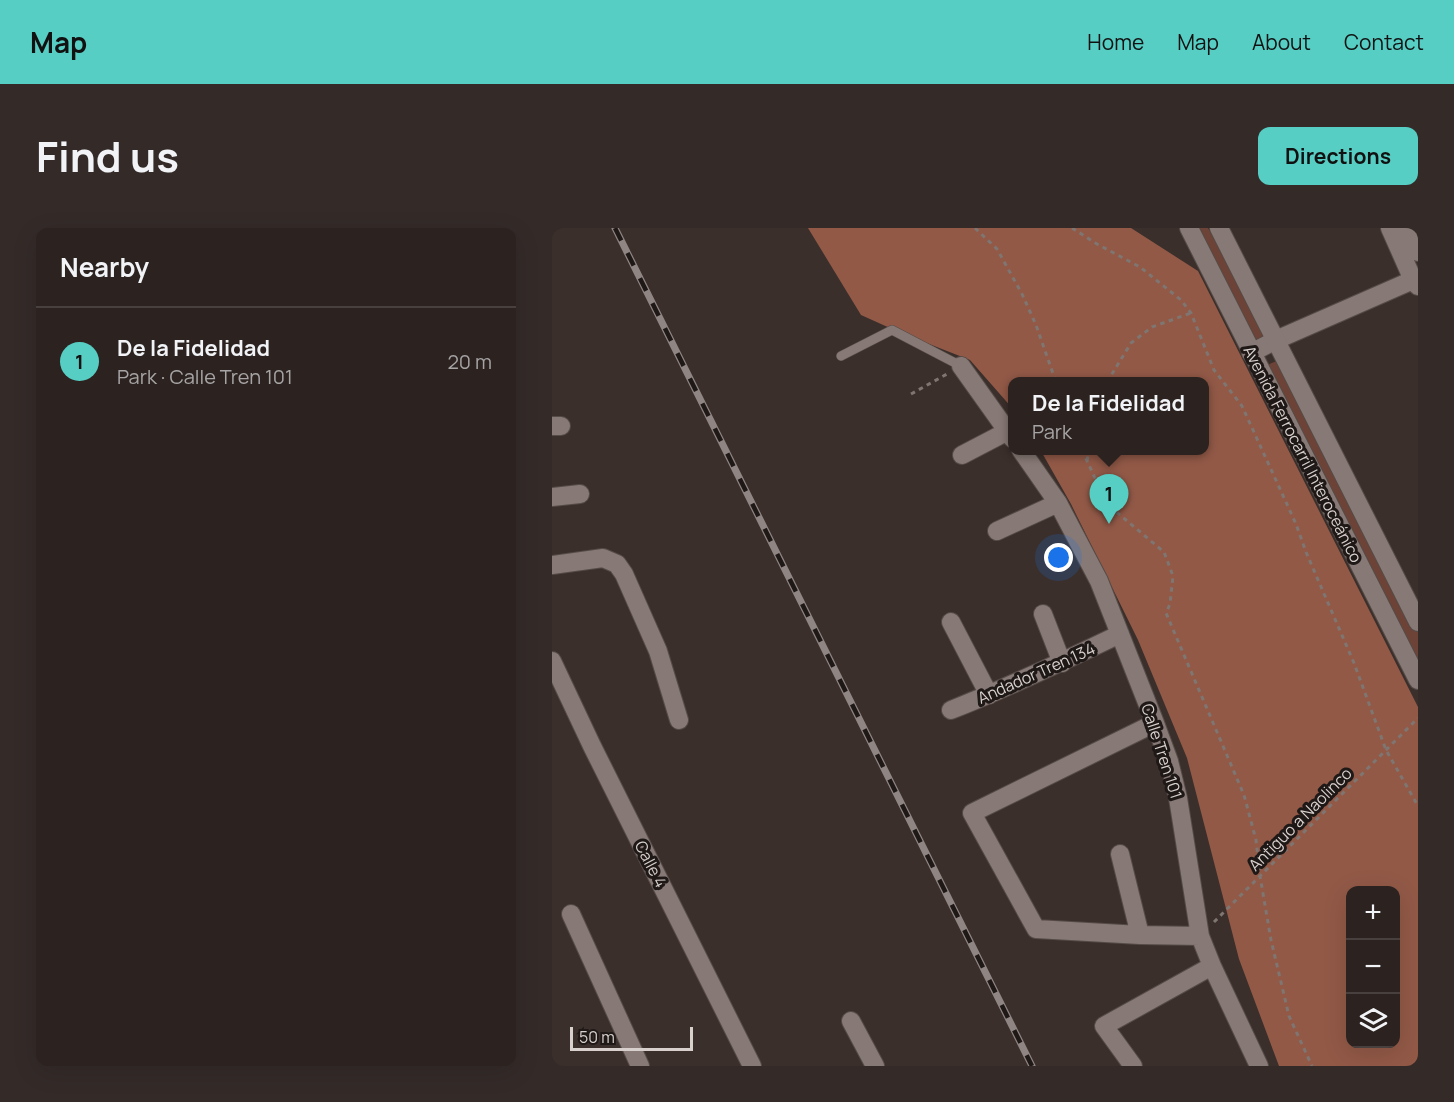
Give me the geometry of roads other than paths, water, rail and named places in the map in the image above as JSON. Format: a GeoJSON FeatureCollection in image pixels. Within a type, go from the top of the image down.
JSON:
{"type":"FeatureCollection","features":[{"type":"Feature","properties":{"kind":"street","name":"Avenida Ferrocarril Interoceánico"},"geometry":{"type":"LineString","coordinates":[[1189,228],[1418,680]]}},
{"type":"Feature","properties":{"kind":"street","name":"Avenida Ferrocarril Interoceánico"},"geometry":{"type":"LineString","coordinates":[[1219,228],[1418,622]]}},
{"type":"Feature","properties":{"kind":"street"},"geometry":{"type":"LineString","coordinates":[[1251,352],[1416,283],[1390,228]]}},
{"type":"Feature","properties":{"kind":"street"},"geometry":{"type":"LineString","coordinates":[[1408,228],[1418,252]]}},
{"type":"Feature","properties":{"kind":"street"},"geometry":{"type":"LineString","coordinates":[[961,366],[1008,432]]}},
{"type":"Feature","properties":{"kind":"street"},"geometry":{"type":"LineString","coordinates":[[962,455],[1008,436]]}},
{"type":"Feature","properties":{"kind":"street","name":"Calle Tren 101"},"geometry":{"type":"LineString","coordinates":[[1025,455],[1058,502],[1099,581],[1155,723],[1169,761],[1178,798],[1200,936],[1259,1066]]}},
{"type":"Feature","properties":{"kind":"street"},"geometry":{"type":"LineString","coordinates":[[552,497],[580,494]]}},
{"type":"Feature","properties":{"kind":"street"},"geometry":{"type":"LineString","coordinates":[[997,531],[1058,502]]}},
{"type":"Feature","properties":{"kind":"street"},"geometry":{"type":"LineString","coordinates":[[552,565],[603,558],[617,564],[624,574],[658,651],[679,720]]}},
{"type":"Feature","properties":{"kind":"street"},"geometry":{"type":"LineString","coordinates":[[1043,614],[1062,663]]}},
{"type":"Feature","properties":{"kind":"street"},"geometry":{"type":"LineString","coordinates":[[951,622],[989,695]]}},
{"type":"Feature","properties":{"kind":"street","name":"Andador Tren 134"},"geometry":{"type":"LineString","coordinates":[[951,710],[1062,663],[1120,634]]}},
{"type":"Feature","properties":{"kind":"street","name":"Calle 4"},"geometry":{"type":"LineString","coordinates":[[552,661],[752,1066]]}},
{"type":"Feature","properties":{"kind":"street"},"geometry":{"type":"LineString","coordinates":[[1155,723],[972,813],[1036,929],[1200,936]]}},
{"type":"Feature","properties":{"kind":"street"},"geometry":{"type":"LineString","coordinates":[[1120,854],[1140,935]]}},
{"type":"Feature","properties":{"kind":"street"},"geometry":{"type":"LineString","coordinates":[[572,914],[640,1066]]}},
{"type":"Feature","properties":{"kind":"street"},"geometry":{"type":"LineString","coordinates":[[1133,1066],[1104,1026],[1212,966]]}},
{"type":"Feature","properties":{"kind":"street"},"geometry":{"type":"LineString","coordinates":[[851,1021],[875,1066]]}},
{"type":"Feature","properties":{"kind":"lane"},"geometry":{"type":"LineString","coordinates":[[841,357],[892,330],[961,366]]}},
{"type":"Feature","properties":{"kind":"railway"},"geometry":{"type":"LineString","coordinates":[[615,228],[1032,1066]]}},
{"type":"Feature","properties":{"kind":"place","name":"De la Fidelidad"},"geometry":{"type":"Point","coordinates":[1109,524]}}]}
